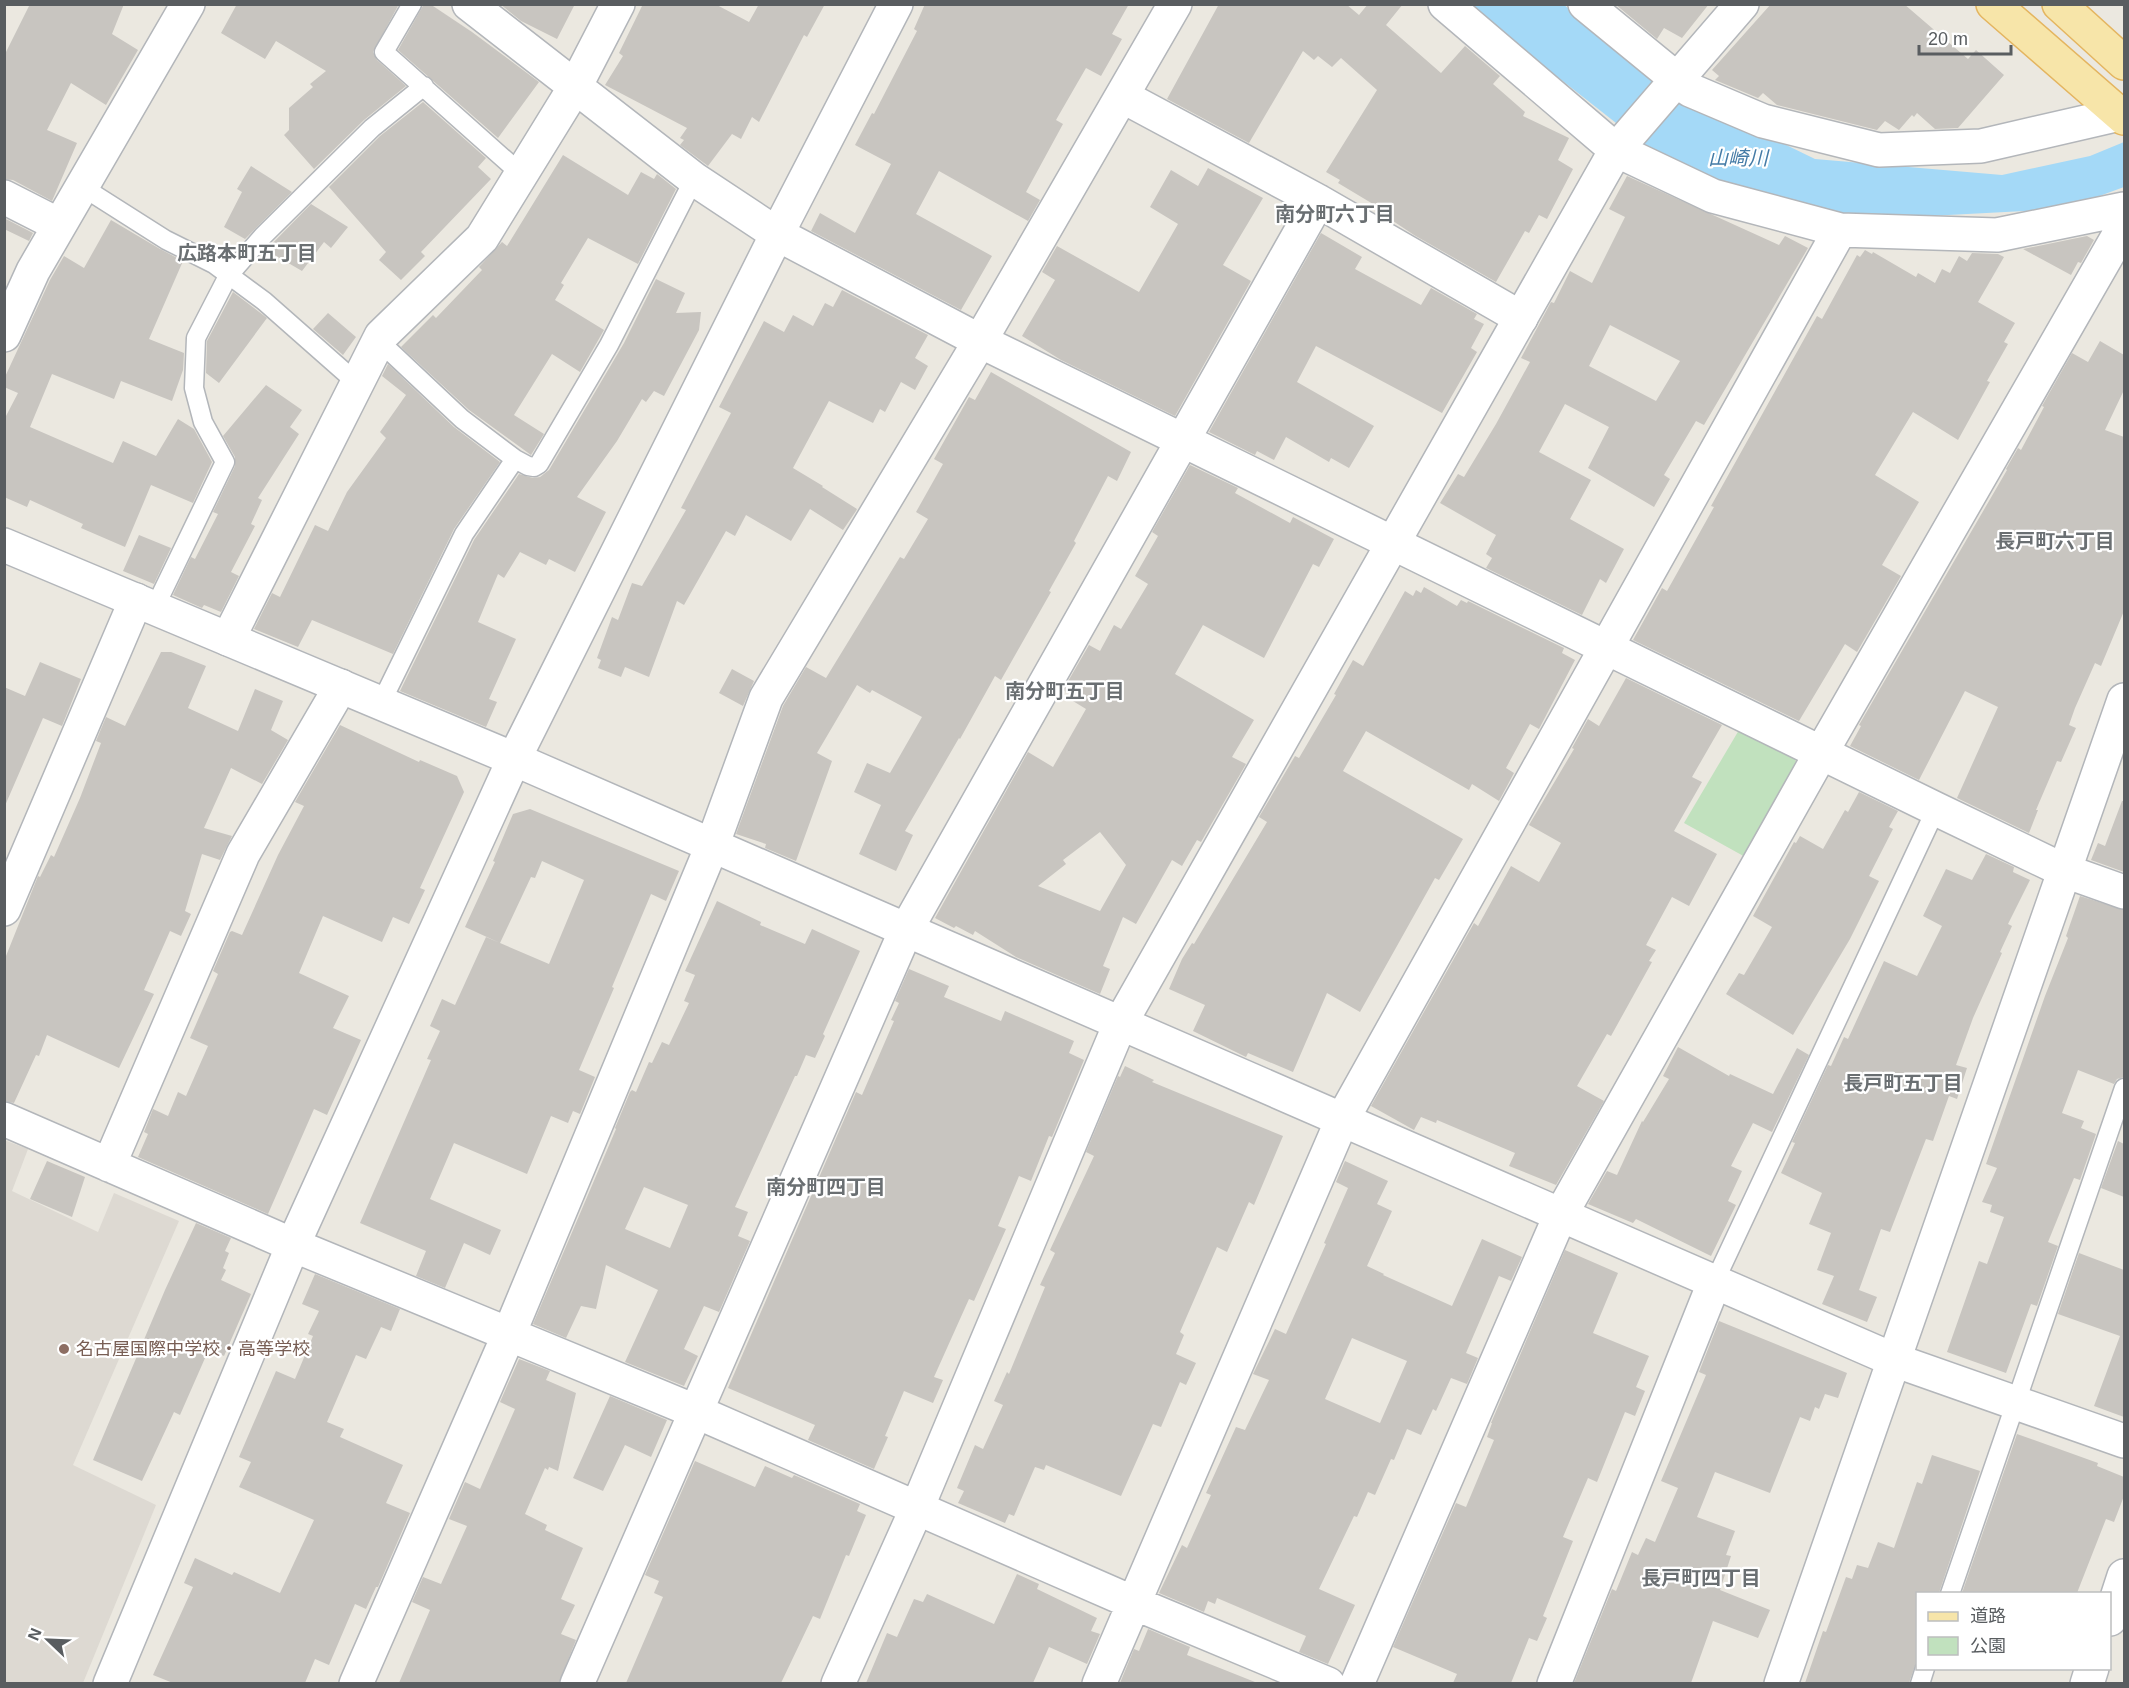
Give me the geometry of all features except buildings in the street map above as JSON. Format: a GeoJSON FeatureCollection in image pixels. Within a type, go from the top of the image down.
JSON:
{"type":"FeatureCollection","features":[{"type":"Feature","properties":{"kind":"main road"},"geometry":{"type":"LineString","coordinates":[[1993,4],[2122,116]]}},
{"type":"Feature","properties":{"kind":"main road"},"geometry":{"type":"LineString","coordinates":[[2059,4],[2124,63]]}},
{"type":"Feature","properties":{"kind":"street"},"geometry":{"type":"LineString","coordinates":[[4,336],[33,271],[188,4]]}},
{"type":"Feature","properties":{"kind":"street"},"geometry":{"type":"LineString","coordinates":[[469,4],[694,179],[777,234],[980,341],[1821,753],[2065,871],[2124,892]]}},
{"type":"Feature","properties":{"kind":"street"},"geometry":{"type":"LineString","coordinates":[[228,639],[378,340],[482,238],[575,87],[618,4]]}},
{"type":"Feature","properties":{"kind":"street"},"geometry":{"type":"LineString","coordinates":[[110,1683],[294,1245],[514,759],[777,234],[896,4]]}},
{"type":"Feature","properties":{"kind":"street"},"geometry":{"type":"LineString","coordinates":[[356,1683],[509,1334],[712,846],[766,698],[980,341],[1175,4]]}},
{"type":"Feature","properties":{"kind":"street"},"geometry":{"type":"LineString","coordinates":[[1445,4],[1622,144],[1713,196],[1840,230],[1997,235],[2124,209]]}},
{"type":"Feature","properties":{"kind":"street"},"geometry":{"type":"LineString","coordinates":[[1585,4],[1675,81],[1690,90],[1763,121],[1879,150],[1981,146],[2122,116]]}},
{"type":"Feature","properties":{"kind":"street"},"geometry":{"type":"LineString","coordinates":[[838,1683],[917,1508],[1120,1024],[1622,144],[1742,4]]}},
{"type":"Feature","properties":{"kind":"street"},"geometry":{"type":"LineString","coordinates":[[1122,96],[1318,201],[1521,318]]}},
{"type":"Feature","properties":{"kind":"street"},"geometry":{"type":"LineString","coordinates":[[4,197],[59,225]]}},
{"type":"Feature","properties":{"kind":"street"},"geometry":{"type":"LineString","coordinates":[[577,1683],[906,930],[1318,201]]}},
{"type":"Feature","properties":{"kind":"street"},"geometry":{"type":"LineString","coordinates":[[1357,1683],[1560,1216],[1821,753],[2124,226]]}},
{"type":"Feature","properties":{"kind":"street"},"geometry":{"type":"LineString","coordinates":[[1099,1683],[1342,1120],[1840,230]]}},
{"type":"Feature","properties":{"kind":"street"},"geometry":{"type":"LineString","coordinates":[[4,545],[514,759],[1894,1360],[2124,1441]]}},
{"type":"Feature","properties":{"kind":"street"},"geometry":{"type":"LineString","coordinates":[[4,909],[145,604]]}},
{"type":"Feature","properties":{"kind":"street"},"geometry":{"type":"LineString","coordinates":[[109,1165],[243,854],[341,686]]}},
{"type":"Feature","properties":{"kind":"street"},"geometry":{"type":"LineString","coordinates":[[1781,1683],[2124,700]]}},
{"type":"Feature","properties":{"kind":"street"},"geometry":{"type":"LineString","coordinates":[[4,1119],[294,1245],[697,1412],[1134,1603],[1328,1683]]}},
{"type":"Feature","properties":{"kind":"street"},"geometry":{"type":"LineString","coordinates":[[1554,1683],[1714,1283]]}},
{"type":"Feature","properties":{"kind":"street"},"geometry":{"type":"LineString","coordinates":[[2111,1613],[2124,1576]]}},
{"type":"Feature","properties":{"kind":"lane"},"geometry":{"type":"LineString","coordinates":[[412,4],[384,52],[521,174]]}},
{"type":"Feature","properties":{"kind":"lane"},"geometry":{"type":"LineString","coordinates":[[145,604],[225,462],[203,422],[194,388],[196,338],[228,276],[263,236],[372,128],[424,86]]}},
{"type":"Feature","properties":{"kind":"lane"},"geometry":{"type":"LineString","coordinates":[[378,340],[462,419],[515,459],[534,467],[539,464],[609,345],[694,179]]}},
{"type":"Feature","properties":{"kind":"lane"},"geometry":{"type":"LineString","coordinates":[[81,186],[166,240],[214,264],[264,301],[357,383]]}},
{"type":"Feature","properties":{"kind":"lane"},"geometry":{"type":"LineString","coordinates":[[381,703],[464,534],[515,459]]}},
{"type":"Feature","properties":{"kind":"lane"},"geometry":{"type":"LineString","coordinates":[[1714,1283],[1936,809]]}},
{"type":"Feature","properties":{"kind":"lane"},"geometry":{"type":"LineString","coordinates":[[1950,1592],[2124,1088]]}},
{"type":"Feature","properties":{"kind":"shaded area","name":"名古屋国際中学校・高等学校"},"geometry":{"type":"Polygon","coordinates":[[[4,1140],[28,1149],[12,1191],[98,1232],[114,1193],[179,1221],[73,1465],[156,1505],[83,1683],[5,1683],[4,1140]]]}},
{"type":"Feature","properties":{"kind":"green space"},"geometry":{"type":"Polygon","coordinates":[[[1739,730],[1794,756],[1799,770],[1747,858],[1684,823],[1739,730]]]}},
{"type":"Feature","properties":{"kind":"water","name":"山崎川"},"geometry":{"type":"Polygon","coordinates":[[[1466,5],[1564,5],[1683,95],[1815,159],[2002,175],[2090,156],[2124,142],[2124,187],[2064,209],[1853,220],[1730,190],[1644,145],[1466,5]]]}},
{"type":"Feature","properties":{"kind":"place","name":"名古屋国際中学校・高等学校"},"geometry":{"type":"Point","coordinates":[64,1349]}},
{"type":"Feature","properties":{"kind":"district","name":"南分町六丁目"},"geometry":{"type":"Point","coordinates":[1335,214]}},
{"type":"Feature","properties":{"kind":"district","name":"広路本町五丁目"},"geometry":{"type":"Point","coordinates":[247,253]}},
{"type":"Feature","properties":{"kind":"district","name":"長戸町六丁目"},"geometry":{"type":"Point","coordinates":[2055,541]}},
{"type":"Feature","properties":{"kind":"district","name":"南分町五丁目"},"geometry":{"type":"Point","coordinates":[1065,691]}},
{"type":"Feature","properties":{"kind":"district","name":"長戸町五丁目"},"geometry":{"type":"Point","coordinates":[1903,1083]}},
{"type":"Feature","properties":{"kind":"district","name":"南分町四丁目"},"geometry":{"type":"Point","coordinates":[826,1187]}},
{"type":"Feature","properties":{"kind":"district","name":"長戸町四丁目"},"geometry":{"type":"Point","coordinates":[1701,1578]}}]}
